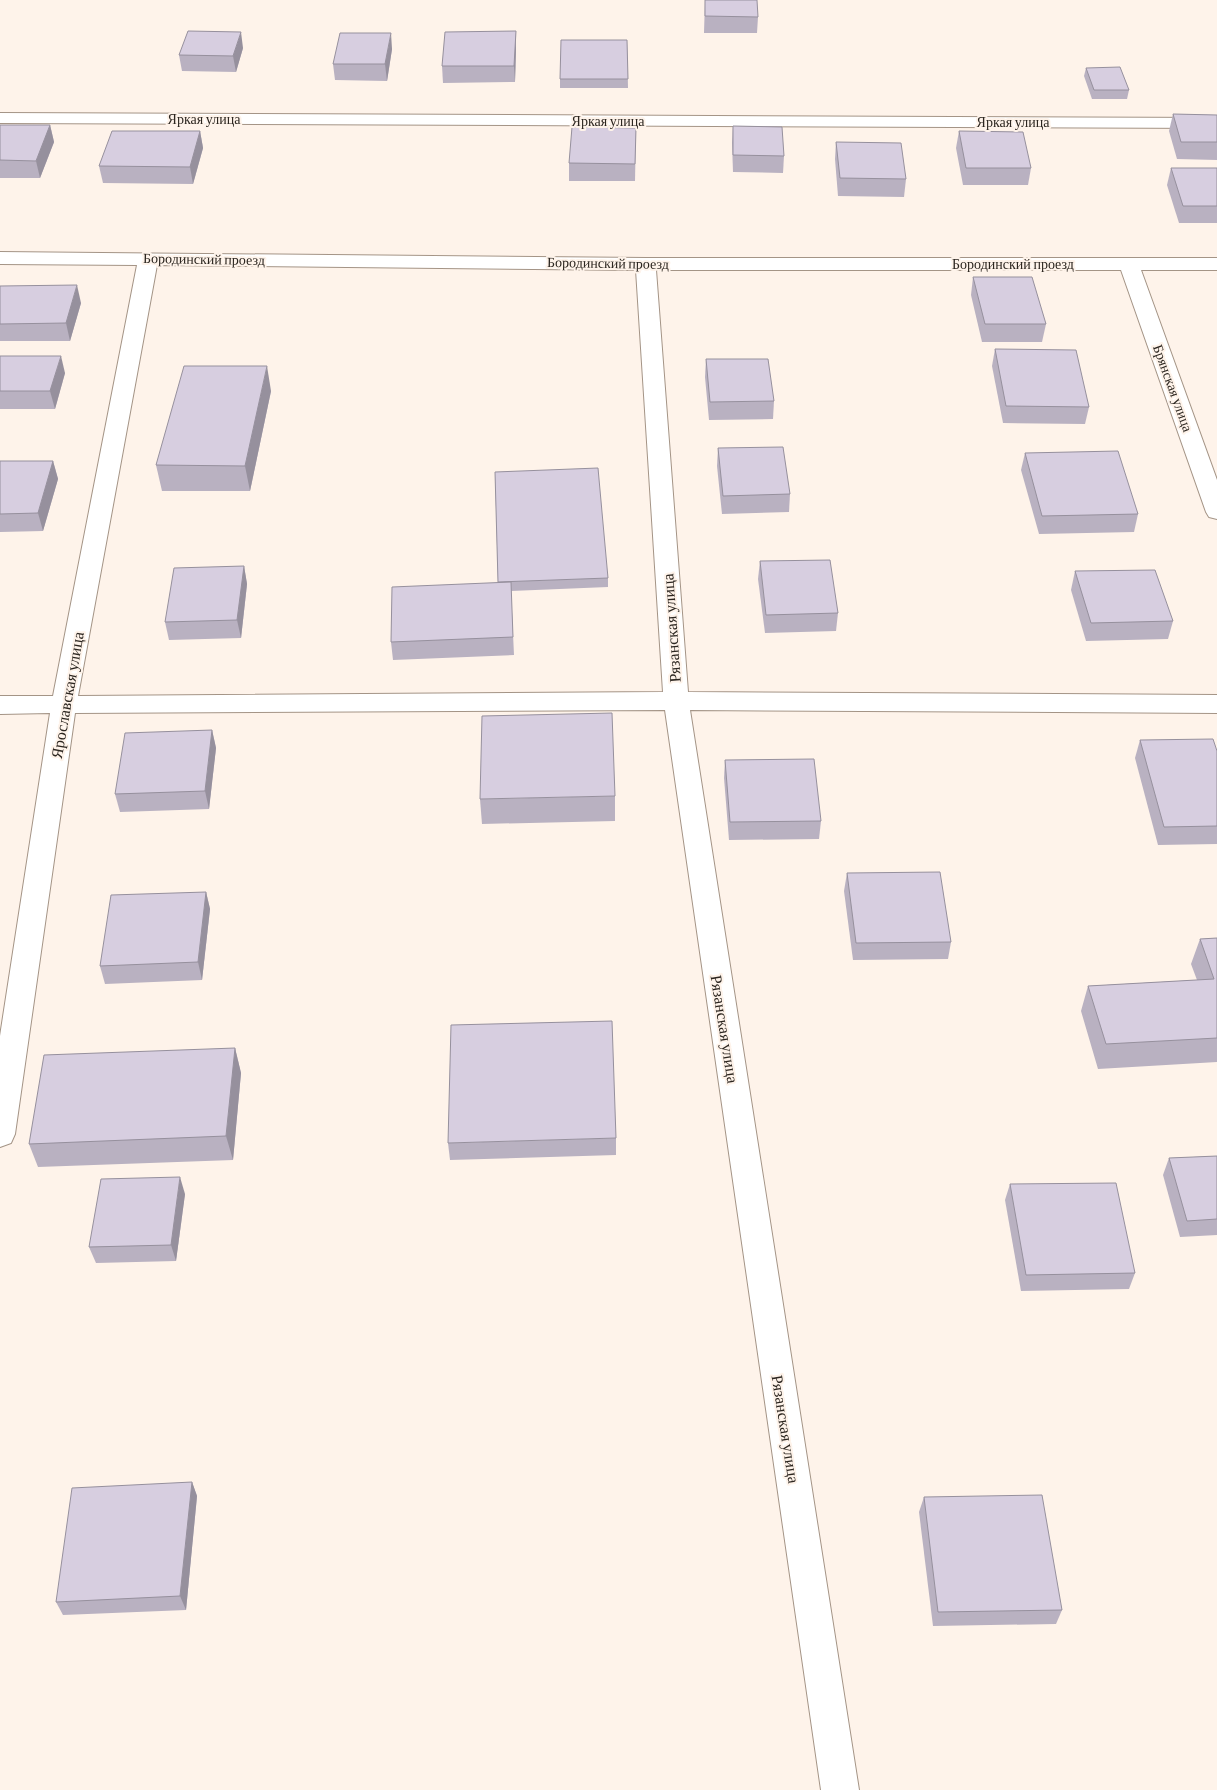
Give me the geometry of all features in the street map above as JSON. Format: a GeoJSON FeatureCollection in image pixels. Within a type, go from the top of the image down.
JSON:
{"type":"FeatureCollection","features":[{"type":"Feature","properties":{"kind":"street","name":"Яркая улица"},"geometry":{"type":"LineString","coordinates":[[0,118],[1217,123]]}},
{"type":"Feature","properties":{"kind":"street","name":"Бородинский проезд"},"geometry":{"type":"LineString","coordinates":[[0,258],[646,264],[1217,264]]}},
{"type":"Feature","properties":{"kind":"street","name":"Ярославская улица"},"geometry":{"type":"LineString","coordinates":[[0,1134],[64,705],[148,258]]}},
{"type":"Feature","properties":{"kind":"street","name":"Рязанская улица"},"geometry":{"type":"LineString","coordinates":[[646,264],[676,701],[840,1790]]}},
{"type":"Feature","properties":{"kind":"street","name":"Брянская улица"},"geometry":{"type":"LineString","coordinates":[[1129,264],[1217,512]]}},
{"type":"Feature","properties":{"kind":"street"},"geometry":{"type":"LineString","coordinates":[[0,705],[676,701],[1217,704]]}},
{"type":"Feature","properties":{"kind":"building"},"geometry":{"type":"Polygon","coordinates":[[[705,0],[757,0],[758,17],[705,16],[705,0]]]}},
{"type":"Feature","properties":{"kind":"building"},"geometry":{"type":"Polygon","coordinates":[[[188,31],[241,32],[233,56],[179,55],[188,31]]]}},
{"type":"Feature","properties":{"kind":"building"},"geometry":{"type":"Polygon","coordinates":[[[516,31],[514,66],[442,66],[445,32],[516,31]]]}},
{"type":"Feature","properties":{"kind":"building"},"geometry":{"type":"Polygon","coordinates":[[[340,33],[391,33],[385,64],[333,64],[340,33]]]}},
{"type":"Feature","properties":{"kind":"building"},"geometry":{"type":"Polygon","coordinates":[[[561,40],[627,40],[628,79],[560,79],[561,40]]]}},
{"type":"Feature","properties":{"kind":"building"},"geometry":{"type":"Polygon","coordinates":[[[1120,67],[1129,90],[1094,90],[1086,68],[1120,67]]]}},
{"type":"Feature","properties":{"kind":"building"},"geometry":{"type":"Polygon","coordinates":[[[1173,114],[1217,115],[1217,142],[1181,142],[1173,114]]]}},
{"type":"Feature","properties":{"kind":"building"},"geometry":{"type":"Polygon","coordinates":[[[0,125],[50,125],[36,161],[0,160],[0,125]]]}},
{"type":"Feature","properties":{"kind":"building"},"geometry":{"type":"Polygon","coordinates":[[[733,126],[782,127],[784,156],[733,155],[733,126]]]}},
{"type":"Feature","properties":{"kind":"building"},"geometry":{"type":"Polygon","coordinates":[[[572,127],[636,128],[635,164],[569,163],[572,127]]]}},
{"type":"Feature","properties":{"kind":"building"},"geometry":{"type":"Polygon","coordinates":[[[112,131],[200,131],[190,167],[99,166],[112,131]]]}},
{"type":"Feature","properties":{"kind":"building"},"geometry":{"type":"Polygon","coordinates":[[[959,131],[1023,132],[1031,168],[966,168],[959,131]]]}},
{"type":"Feature","properties":{"kind":"building"},"geometry":{"type":"Polygon","coordinates":[[[836,142],[901,143],[906,179],[840,178],[836,142]]]}},
{"type":"Feature","properties":{"kind":"building"},"geometry":{"type":"Polygon","coordinates":[[[1171,168],[1217,168],[1217,206],[1183,206],[1171,168]]]}},
{"type":"Feature","properties":{"kind":"building"},"geometry":{"type":"Polygon","coordinates":[[[973,277],[1032,277],[1046,324],[985,324],[973,277]]]}},
{"type":"Feature","properties":{"kind":"building"},"geometry":{"type":"Polygon","coordinates":[[[77,285],[66,323],[0,324],[0,286],[77,285]]]}},
{"type":"Feature","properties":{"kind":"building"},"geometry":{"type":"Polygon","coordinates":[[[995,349],[1076,350],[1089,407],[1006,406],[995,349]]]}},
{"type":"Feature","properties":{"kind":"building"},"geometry":{"type":"Polygon","coordinates":[[[0,356],[61,356],[50,391],[0,391],[0,356]]]}},
{"type":"Feature","properties":{"kind":"building"},"geometry":{"type":"Polygon","coordinates":[[[706,359],[768,359],[774,401],[710,402],[706,359]]]}},
{"type":"Feature","properties":{"kind":"building"},"geometry":{"type":"Polygon","coordinates":[[[184,366],[267,366],[245,466],[156,465],[184,366]]]}},
{"type":"Feature","properties":{"kind":"building"},"geometry":{"type":"Polygon","coordinates":[[[783,447],[790,494],[723,496],[718,448],[783,447]]]}},
{"type":"Feature","properties":{"kind":"building"},"geometry":{"type":"Polygon","coordinates":[[[1118,451],[1138,514],[1042,516],[1025,453],[1118,451]]]}},
{"type":"Feature","properties":{"kind":"building"},"geometry":{"type":"Polygon","coordinates":[[[0,461],[53,461],[38,513],[0,514],[0,461]]]}},
{"type":"Feature","properties":{"kind":"building"},"geometry":{"type":"Polygon","coordinates":[[[598,468],[608,578],[498,582],[495,472],[598,468]]]}},
{"type":"Feature","properties":{"kind":"building"},"geometry":{"type":"Polygon","coordinates":[[[830,560],[838,613],[766,615],[760,561],[830,560]]]}},
{"type":"Feature","properties":{"kind":"building"},"geometry":{"type":"Polygon","coordinates":[[[244,566],[237,620],[165,622],[174,568],[244,566]]]}},
{"type":"Feature","properties":{"kind":"building"},"geometry":{"type":"Polygon","coordinates":[[[1155,570],[1173,621],[1091,623],[1075,571],[1155,570]]]}},
{"type":"Feature","properties":{"kind":"building"},"geometry":{"type":"Polygon","coordinates":[[[511,582],[513,637],[391,642],[392,587],[511,582]]]}},
{"type":"Feature","properties":{"kind":"building"},"geometry":{"type":"Polygon","coordinates":[[[612,713],[615,796],[480,799],[482,716],[612,713]]]}},
{"type":"Feature","properties":{"kind":"building"},"geometry":{"type":"Polygon","coordinates":[[[212,730],[205,791],[115,794],[125,733],[212,730]]]}},
{"type":"Feature","properties":{"kind":"building"},"geometry":{"type":"Polygon","coordinates":[[[1213,739],[1217,751],[1217,826],[1164,827],[1140,740],[1213,739]]]}},
{"type":"Feature","properties":{"kind":"building"},"geometry":{"type":"Polygon","coordinates":[[[814,759],[821,821],[730,822],[725,760],[814,759]]]}},
{"type":"Feature","properties":{"kind":"building"},"geometry":{"type":"Polygon","coordinates":[[[940,872],[951,942],[856,943],[847,873],[940,872]]]}},
{"type":"Feature","properties":{"kind":"building"},"geometry":{"type":"Polygon","coordinates":[[[206,892],[198,962],[100,966],[111,895],[206,892]]]}},
{"type":"Feature","properties":{"kind":"building"},"geometry":{"type":"Polygon","coordinates":[[[1217,938],[1217,1038],[1106,1044],[1088,986],[1214,979],[1200,939],[1217,938]]]}},
{"type":"Feature","properties":{"kind":"building"},"geometry":{"type":"Polygon","coordinates":[[[612,1021],[616,1138],[448,1143],[451,1025],[612,1021]]]}},
{"type":"Feature","properties":{"kind":"building"},"geometry":{"type":"Polygon","coordinates":[[[235,1048],[226,1136],[29,1144],[44,1055],[235,1048]]]}},
{"type":"Feature","properties":{"kind":"building"},"geometry":{"type":"Polygon","coordinates":[[[1217,1156],[1217,1219],[1187,1221],[1169,1158],[1217,1156]]]}},
{"type":"Feature","properties":{"kind":"building"},"geometry":{"type":"Polygon","coordinates":[[[180,1177],[171,1245],[89,1247],[101,1179],[180,1177]]]}},
{"type":"Feature","properties":{"kind":"building"},"geometry":{"type":"Polygon","coordinates":[[[1116,1183],[1135,1273],[1026,1275],[1010,1184],[1116,1183]]]}},
{"type":"Feature","properties":{"kind":"building"},"geometry":{"type":"Polygon","coordinates":[[[192,1482],[180,1596],[56,1602],[72,1488],[192,1482]]]}},
{"type":"Feature","properties":{"kind":"building"},"geometry":{"type":"Polygon","coordinates":[[[1042,1495],[1062,1610],[938,1612],[924,1497],[1042,1495]]]}}]}
